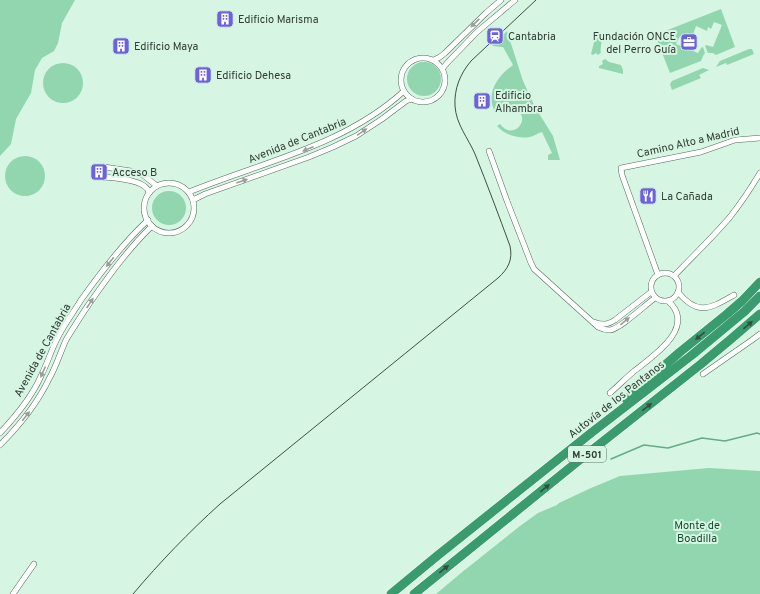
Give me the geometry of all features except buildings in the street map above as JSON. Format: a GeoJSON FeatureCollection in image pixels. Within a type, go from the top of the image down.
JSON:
{"type":"FeatureCollection","features":[{"type":"Feature","properties":{"kind":"highway"},"geometry":{"type":"LineString","coordinates":[[591,433],[597,424],[680,352],[742,301],[760,282]]}},
{"type":"Feature","properties":{"kind":"highway","name":"Autovía de los Pantanos"},"geometry":{"type":"LineString","coordinates":[[391,594],[591,433],[692,355],[745,311],[760,296]]}},
{"type":"Feature","properties":{"kind":"highway","name":"M-501"},"geometry":{"type":"LineString","coordinates":[[414,594],[701,364],[760,314]]}},
{"type":"Feature","properties":{"kind":"street"},"geometry":{"type":"LineString","coordinates":[[434,60],[445,53],[501,0]]}},
{"type":"Feature","properties":{"kind":"street"},"geometry":{"type":"LineString","coordinates":[[443,68],[477,32],[515,0]]}},
{"type":"Feature","properties":{"kind":"street"},"geometry":{"type":"LineString","coordinates":[[420,57],[429,58],[434,60],[443,68],[446,76],[445,84],[443,90],[438,96],[423,102],[412,99],[404,91],[401,80],[403,70],[410,62],[420,57]]}},
{"type":"Feature","properties":{"kind":"street","name":"Avenida de Cantabria"},"geometry":{"type":"LineString","coordinates":[[189,192],[329,140],[351,129],[375,114],[404,91]]}},
{"type":"Feature","properties":{"kind":"street","name":"Avenida de Cantabria"},"geometry":{"type":"LineString","coordinates":[[193,200],[211,192],[310,157],[333,147],[356,136],[406,101],[412,99]]}},
{"type":"Feature","properties":{"kind":"street","name":"Camino Alto a Madrid"},"geometry":{"type":"LineString","coordinates":[[658,275],[622,176],[621,168],[701,152],[735,140],[760,138]]}},
{"type":"Feature","properties":{"kind":"street"},"geometry":{"type":"LineString","coordinates":[[489,151],[534,269],[598,327],[603,330],[611,330],[618,327],[655,298]]}},
{"type":"Feature","properties":{"kind":"street"},"geometry":{"type":"LineString","coordinates":[[104,167],[131,171],[142,175],[157,186]]}},
{"type":"Feature","properties":{"kind":"street"},"geometry":{"type":"LineString","coordinates":[[674,276],[731,216],[760,173]]}},
{"type":"Feature","properties":{"kind":"street"},"geometry":{"type":"LineString","coordinates":[[102,177],[136,182],[149,189],[149,192]]}},
{"type":"Feature","properties":{"kind":"street"},"geometry":{"type":"LineString","coordinates":[[166,183],[175,183],[189,192],[193,200],[194,209],[191,219],[186,226],[178,231],[170,232],[162,231],[152,226],[145,214],[144,206],[149,192],[157,186],[166,183]]}},
{"type":"Feature","properties":{"kind":"street","name":"Avenida de Cantabria"},"geometry":{"type":"LineString","coordinates":[[0,433],[32,392],[41,377],[57,339],[96,279],[135,232],[148,220]]}},
{"type":"Feature","properties":{"kind":"street","name":"Avenida de Cantabria"},"geometry":{"type":"LineString","coordinates":[[0,445],[40,397],[50,379],[66,340],[104,282],[152,226]]}},
{"type":"Feature","properties":{"kind":"street"},"geometry":{"type":"LineString","coordinates":[[610,393],[666,346],[675,333],[678,321],[677,313],[674,307],[668,302],[655,298],[651,292],[650,286],[652,281],[662,273],[668,273],[678,280],[678,292],[675,298],[668,302]]}},
{"type":"Feature","properties":{"kind":"street"},"geometry":{"type":"LineString","coordinates":[[593,322],[609,324],[651,292]]}},
{"type":"Feature","properties":{"kind":"street"},"geometry":{"type":"LineString","coordinates":[[678,292],[685,301],[693,306],[702,308],[713,307],[734,295]]}},
{"type":"Feature","properties":{"kind":"street"},"geometry":{"type":"LineString","coordinates":[[703,374],[760,334]]}},
{"type":"Feature","properties":{"kind":"street"},"geometry":{"type":"LineString","coordinates":[[13,594],[34,564]]}},
{"type":"Feature","properties":{"kind":"green space"},"geometry":{"type":"Polygon","coordinates":[[[0,0],[75,0],[62,23],[58,43],[54,51],[42,58],[35,70],[31,93],[16,119],[11,144],[0,156],[0,0]]]}},
{"type":"Feature","properties":{"kind":"green space"},"geometry":{"type":"Polygon","coordinates":[[[721,9],[735,47],[716,55],[713,53],[708,53],[705,46],[713,47],[722,25],[714,22],[711,29],[708,27],[707,31],[696,26],[692,37],[688,35],[687,39],[680,36],[676,44],[698,53],[703,47],[705,53],[701,61],[670,73],[655,35],[721,9]]]}},
{"type":"Feature","properties":{"kind":"green space"},"geometry":{"type":"Polygon","coordinates":[[[507,31],[523,81],[535,107],[553,136],[560,160],[548,160],[548,155],[552,153],[542,132],[530,137],[512,136],[497,126],[500,124],[505,129],[510,131],[519,127],[522,122],[520,113],[515,109],[507,108],[501,113],[497,108],[494,110],[492,103],[495,84],[513,65],[503,47],[492,46],[507,31]]]}},
{"type":"Feature","properties":{"kind":"green space"},"geometry":{"type":"Polygon","coordinates":[[[597,31],[602,35],[601,53],[598,55],[596,53],[593,55],[591,54],[597,31]]]}},
{"type":"Feature","properties":{"kind":"green space"},"geometry":{"type":"Polygon","coordinates":[[[752,49],[754,54],[727,65],[726,63],[716,67],[720,61],[752,49]]]}},
{"type":"Feature","properties":{"kind":"green space"},"geometry":{"type":"Polygon","coordinates":[[[605,59],[609,62],[621,65],[623,74],[599,68],[599,66],[603,64],[602,61],[605,59]]]}},
{"type":"Feature","properties":{"kind":"green space"},"geometry":{"type":"Polygon","coordinates":[[[421,62],[427,62],[431,63],[438,69],[441,79],[440,86],[434,93],[427,96],[421,96],[417,95],[410,89],[407,82],[407,76],[408,72],[414,65],[421,62]]]}},
{"type":"Feature","properties":{"kind":"green space"},"geometry":{"type":"Polygon","coordinates":[[[67,63],[74,66],[80,72],[83,83],[82,91],[74,100],[67,103],[59,103],[52,100],[44,91],[43,79],[46,72],[55,64],[67,63]]]}},
{"type":"Feature","properties":{"kind":"green space"},"geometry":{"type":"Polygon","coordinates":[[[703,68],[709,70],[699,75],[701,78],[672,90],[670,84],[672,81],[703,68]]]}},
{"type":"Feature","properties":{"kind":"green space"},"geometry":{"type":"Polygon","coordinates":[[[29,156],[36,159],[42,165],[45,176],[44,184],[36,193],[29,196],[21,196],[14,193],[6,184],[5,172],[8,165],[17,157],[29,156]]]}},
{"type":"Feature","properties":{"kind":"green space"},"geometry":{"type":"Polygon","coordinates":[[[166,191],[172,191],[176,192],[183,198],[186,208],[185,215],[179,222],[172,225],[166,225],[162,224],[155,218],[152,211],[152,205],[153,201],[159,194],[166,191]]]}},
{"type":"Feature","properties":{"kind":"green space","name":"Monte de Boadilla"},"geometry":{"type":"Polygon","coordinates":[[[709,468],[760,471],[760,594],[436,594],[538,513],[591,488],[620,476],[709,468]]]}},
{"type":"Feature","properties":{"kind":"waterway"},"geometry":{"type":"LineString","coordinates":[[611,459],[644,445],[668,448],[702,438],[725,441],[757,433],[760,434]]}},
{"type":"Feature","properties":{"kind":"tram line"},"geometry":{"type":"LineString","coordinates":[[133,594],[197,525],[220,504],[505,271],[511,256],[510,246],[475,154],[458,119],[455,100],[461,76],[471,61],[536,0]]}},
{"type":"Feature","properties":{"kind":"place","name":"Edificio Marisma"},"geometry":{"type":"Point","coordinates":[225,19]}},
{"type":"Feature","properties":{"kind":"place","name":"Cantabria"},"geometry":{"type":"Point","coordinates":[495,36]}},
{"type":"Feature","properties":{"kind":"place","name":"Fundación ONCE del Perro Guía"},"geometry":{"type":"Point","coordinates":[689,42]}},
{"type":"Feature","properties":{"kind":"place","name":"Edificio Maya"},"geometry":{"type":"Point","coordinates":[121,46]}},
{"type":"Feature","properties":{"kind":"place","name":"Edificio Dehesa"},"geometry":{"type":"Point","coordinates":[203,75]}},
{"type":"Feature","properties":{"kind":"place","name":"Edificio Alhambra"},"geometry":{"type":"Point","coordinates":[482,101]}},
{"type":"Feature","properties":{"kind":"place","name":"Acceso B"},"geometry":{"type":"Point","coordinates":[99,172]}},
{"type":"Feature","properties":{"kind":"place","name":"La Cañada"},"geometry":{"type":"Point","coordinates":[648,196]}}]}
